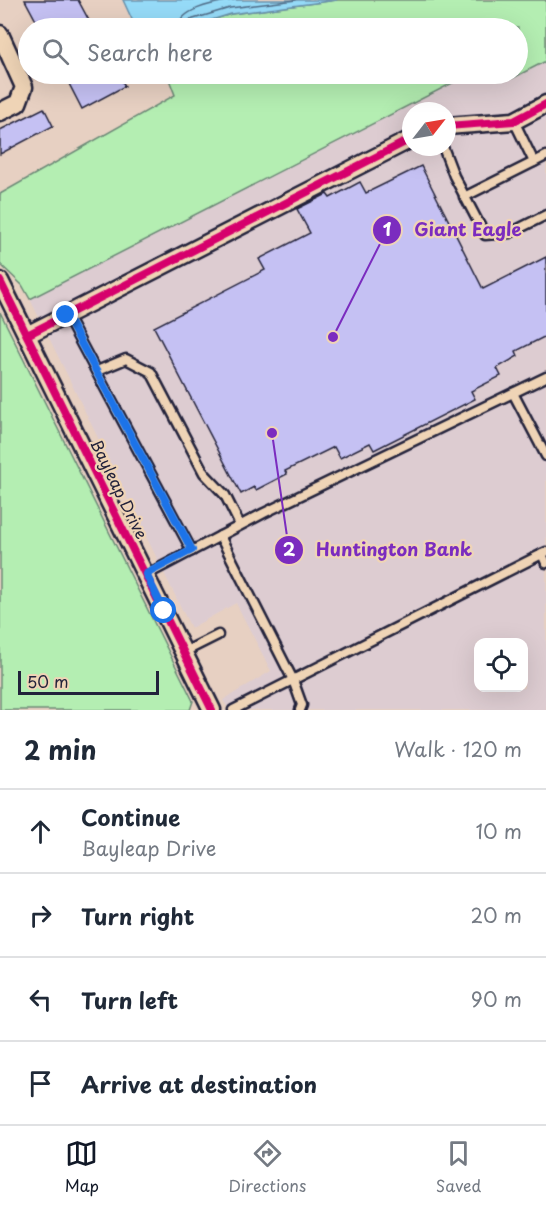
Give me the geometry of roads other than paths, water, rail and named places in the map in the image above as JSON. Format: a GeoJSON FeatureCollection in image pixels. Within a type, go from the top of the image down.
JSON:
{"type":"FeatureCollection","features":[{"type":"Feature","properties":{"kind":"street"},"geometry":{"type":"LineString","coordinates":[[0,34],[18,74]]}},
{"type":"Feature","properties":{"kind":"street"},"geometry":{"type":"LineString","coordinates":[[0,112],[18,103],[24,87],[23,84]]}},
{"type":"Feature","properties":{"kind":"street"},"geometry":{"type":"LineString","coordinates":[[456,125],[514,121],[546,104]]}},
{"type":"Feature","properties":{"kind":"street"},"geometry":{"type":"LineString","coordinates":[[27,335],[402,144]]}},
{"type":"Feature","properties":{"kind":"street","name":"Bayleap Drive"},"geometry":{"type":"LineString","coordinates":[[0,281],[212,710]]}},
{"type":"Feature","properties":{"kind":"lane"},"geometry":{"type":"LineString","coordinates":[[514,121],[534,162]]}},
{"type":"Feature","properties":{"kind":"lane"},"geometry":{"type":"LineString","coordinates":[[447,156],[464,197],[485,235],[510,233],[546,215]]}},
{"type":"Feature","properties":{"kind":"lane"},"geometry":{"type":"LineString","coordinates":[[464,197],[546,156]]}},
{"type":"Feature","properties":{"kind":"lane"},"geometry":{"type":"LineString","coordinates":[[66,315],[192,550]]}},
{"type":"Feature","properties":{"kind":"lane"},"geometry":{"type":"LineString","coordinates":[[97,371],[126,358],[151,372],[204,473],[225,495],[240,525]]}},
{"type":"Feature","properties":{"kind":"lane"},"geometry":{"type":"LineString","coordinates":[[146,574],[240,525],[546,377]]}},
{"type":"Feature","properties":{"kind":"lane"},"geometry":{"type":"LineString","coordinates":[[513,393],[546,456]]}},
{"type":"Feature","properties":{"kind":"lane"},"geometry":{"type":"LineString","coordinates":[[220,536],[293,680],[302,705],[300,710]]}},
{"type":"Feature","properties":{"kind":"lane"},"geometry":{"type":"LineString","coordinates":[[233,710],[545,556]]}},
{"type":"Feature","properties":{"kind":"lane"},"geometry":{"type":"LineString","coordinates":[[184,652],[218,635]]}},
{"type":"Feature","properties":{"kind":"water"},"geometry":{"type":"Polygon","coordinates":[[[123,0],[337,0],[231,14],[218,18],[131,18],[123,0]]]}},
{"type":"Feature","properties":{"kind":"place","name":"Giant Eagle"},"geometry":{"type":"Point","coordinates":[333,337]}},
{"type":"Feature","properties":{"kind":"place","name":"Huntington Bank"},"geometry":{"type":"Point","coordinates":[272,433]}}]}
